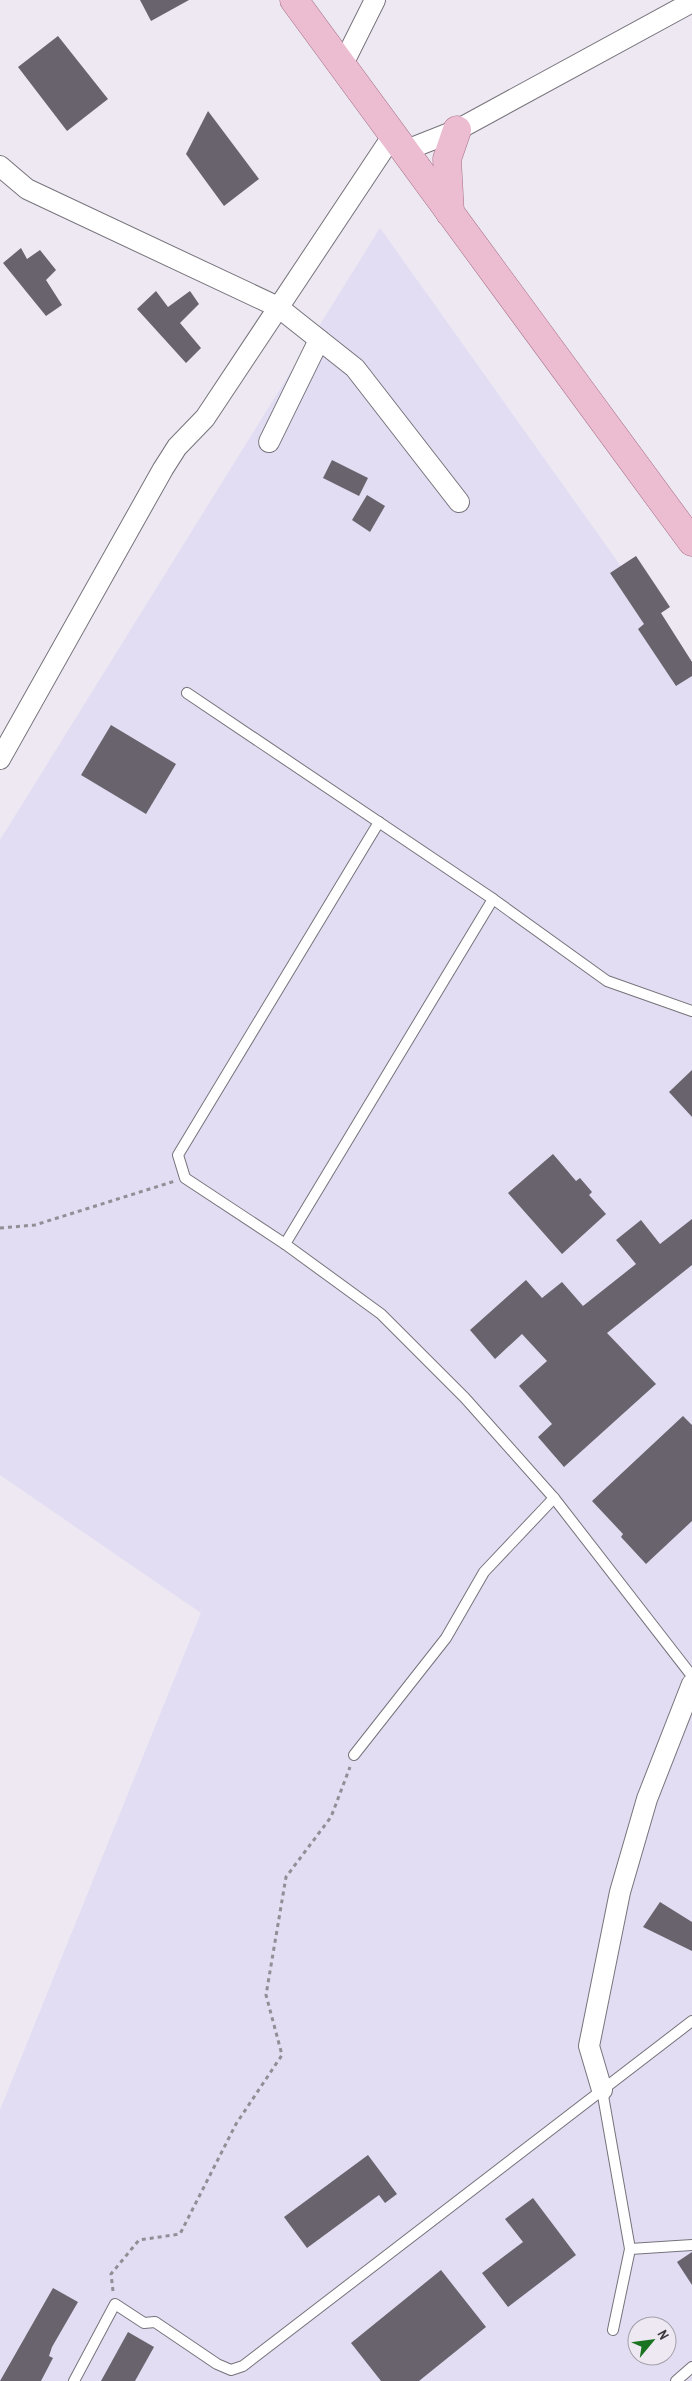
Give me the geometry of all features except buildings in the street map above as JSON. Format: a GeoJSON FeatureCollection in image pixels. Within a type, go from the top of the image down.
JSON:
{"type":"FeatureCollection","features":[{"type":"Feature","properties":{"kind":"main road"},"geometry":{"type":"LineString","coordinates":[[294,0],[692,542]]}},
{"type":"Feature","properties":{"kind":"main road"},"geometry":{"type":"LineString","coordinates":[[450,214],[447,159],[457,130]]}},
{"type":"Feature","properties":{"kind":"street"},"geometry":{"type":"LineString","coordinates":[[342,66],[375,0]]}},
{"type":"Feature","properties":{"kind":"street"},"geometry":{"type":"LineString","coordinates":[[0,759],[163,469],[178,447],[205,418],[278,307],[399,143],[457,130],[692,2]]}},
{"type":"Feature","properties":{"kind":"street"},"geometry":{"type":"LineString","coordinates":[[0,166],[27,188],[278,307],[355,368],[459,502]]}},
{"type":"Feature","properties":{"kind":"street"},"geometry":{"type":"LineString","coordinates":[[269,442],[319,340]]}},
{"type":"Feature","properties":{"kind":"street"},"geometry":{"type":"LineString","coordinates":[[602,2090],[589,2046],[620,1892],[647,1799],[692,1684]]}},
{"type":"Feature","properties":{"kind":"lane"},"geometry":{"type":"LineString","coordinates":[[187,694],[493,899],[607,981],[692,1011]]}},
{"type":"Feature","properties":{"kind":"lane"},"geometry":{"type":"LineString","coordinates":[[379,822],[178,1155],[185,1178],[285,1244],[381,1314],[465,1398],[554,1498],[692,1676]]}},
{"type":"Feature","properties":{"kind":"lane"},"geometry":{"type":"LineString","coordinates":[[285,1244],[493,899]]}},
{"type":"Feature","properties":{"kind":"lane"},"geometry":{"type":"LineString","coordinates":[[354,1755],[446,1638],[484,1572],[554,1498]]}},
{"type":"Feature","properties":{"kind":"lane"},"geometry":{"type":"LineString","coordinates":[[74,2381],[115,2304],[144,2323],[155,2322],[217,2364],[231,2370],[243,2366],[692,2021]]}},
{"type":"Feature","properties":{"kind":"lane"},"geometry":{"type":"LineString","coordinates":[[602,2090],[630,2249],[613,2330]]}},
{"type":"Feature","properties":{"kind":"lane"},"geometry":{"type":"LineString","coordinates":[[630,2249],[692,2245]]}},
{"type":"Feature","properties":{"kind":"lane"},"geometry":{"type":"LineString","coordinates":[[676,2381],[692,2366]]}},
{"type":"Feature","properties":{"kind":"path"},"geometry":{"type":"LineString","coordinates":[[0,1228],[35,1225],[185,1178]]}},
{"type":"Feature","properties":{"kind":"path"},"geometry":{"type":"LineString","coordinates":[[115,2304],[111,2274],[139,2240],[180,2234],[236,2124],[282,2055],[266,1995],[286,1878],[331,1817],[354,1755]]}},
{"type":"Feature","properties":{"kind":"shaded area"},"geometry":{"type":"Polygon","coordinates":[[[380,228],[692,666],[692,2381],[0,2381],[0,2110],[201,1613],[0,1475],[0,840],[380,228]]]}}]}
